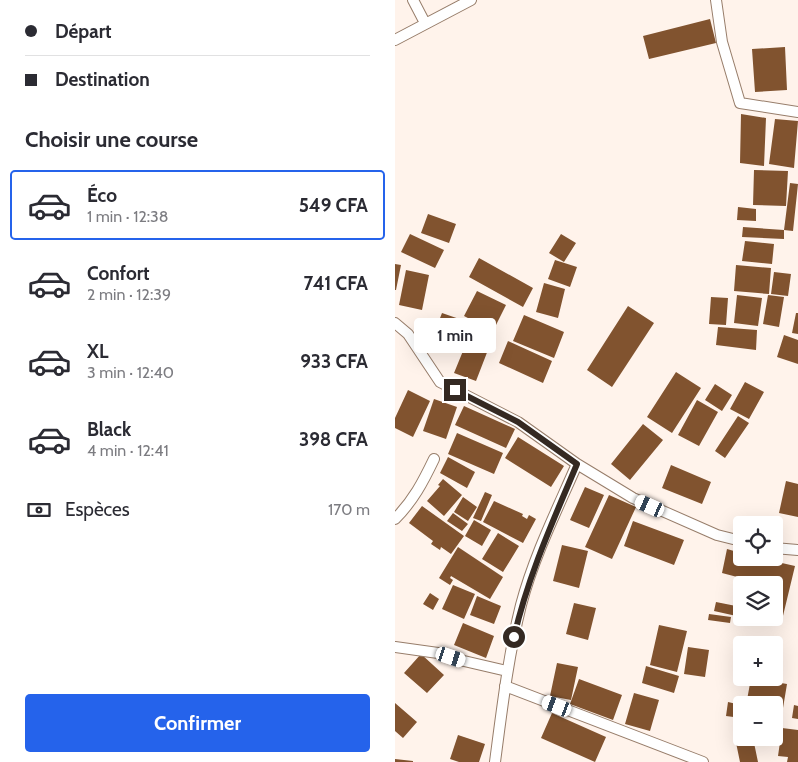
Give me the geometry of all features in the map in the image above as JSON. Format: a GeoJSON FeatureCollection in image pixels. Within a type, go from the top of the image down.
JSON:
{"type":"FeatureCollection","features":[{"type":"Feature","properties":{"kind":"street"},"geometry":{"type":"LineString","coordinates":[[413,0],[425,24]]}},
{"type":"Feature","properties":{"kind":"street"},"geometry":{"type":"LineString","coordinates":[[395,40],[471,0]]}},
{"type":"Feature","properties":{"kind":"street"},"geometry":{"type":"LineString","coordinates":[[716,0],[722,42],[740,103],[798,112]]}},
{"type":"Feature","properties":{"kind":"street"},"geometry":{"type":"LineString","coordinates":[[395,323],[408,334],[440,382],[518,422],[577,464],[633,498],[717,535],[733,538]]}},
{"type":"Feature","properties":{"kind":"street"},"geometry":{"type":"LineString","coordinates":[[395,519],[406,508],[421,486],[434,459]]}},
{"type":"Feature","properties":{"kind":"street"},"geometry":{"type":"LineString","coordinates":[[495,762],[507,671],[522,604],[536,560],[577,464]]}},
{"type":"Feature","properties":{"kind":"street"},"geometry":{"type":"LineString","coordinates":[[783,549],[798,550]]}},
{"type":"Feature","properties":{"kind":"street"},"geometry":{"type":"LineString","coordinates":[[395,647],[438,653],[507,671]]}},
{"type":"Feature","properties":{"kind":"street"},"geometry":{"type":"LineString","coordinates":[[505,686],[703,762]]}},
{"type":"Feature","properties":{"kind":"building"},"geometry":{"type":"Polygon","coordinates":[[[710,19],[716,43],[649,59],[643,36],[710,19]]]}},
{"type":"Feature","properties":{"kind":"building"},"geometry":{"type":"Polygon","coordinates":[[[785,47],[787,90],[755,92],[752,49],[785,47]]]}},
{"type":"Feature","properties":{"kind":"building"},"geometry":{"type":"Polygon","coordinates":[[[741,114],[766,118],[764,166],[740,163],[741,114]]]}},
{"type":"Feature","properties":{"kind":"building"},"geometry":{"type":"Polygon","coordinates":[[[775,119],[798,121],[794,168],[769,164],[775,119]]]}},
{"type":"Feature","properties":{"kind":"building"},"geometry":{"type":"Polygon","coordinates":[[[754,170],[788,171],[786,206],[753,205],[754,170]]]}},
{"type":"Feature","properties":{"kind":"building"},"geometry":{"type":"Polygon","coordinates":[[[790,183],[798,184],[793,231],[784,230],[790,183]]]}},
{"type":"Feature","properties":{"kind":"building"},"geometry":{"type":"Polygon","coordinates":[[[738,207],[756,209],[756,221],[737,220],[738,207]]]}},
{"type":"Feature","properties":{"kind":"building"},"geometry":{"type":"Polygon","coordinates":[[[428,214],[456,224],[449,243],[421,233],[428,214]]]}},
{"type":"Feature","properties":{"kind":"building"},"geometry":{"type":"Polygon","coordinates":[[[743,227],[784,230],[784,239],[742,237],[743,227]]]}},
{"type":"Feature","properties":{"kind":"building"},"geometry":{"type":"Polygon","coordinates":[[[410,234],[444,250],[435,268],[401,252],[410,234]]]}},
{"type":"Feature","properties":{"kind":"building"},"geometry":{"type":"Polygon","coordinates":[[[561,234],[576,243],[564,262],[549,253],[561,234]]]}},
{"type":"Feature","properties":{"kind":"building"},"geometry":{"type":"Polygon","coordinates":[[[745,241],[774,244],[772,264],[742,261],[745,241]]]}},
{"type":"Feature","properties":{"kind":"building"},"geometry":{"type":"Polygon","coordinates":[[[479,258],[533,288],[523,307],[469,277],[479,258]]]}},
{"type":"Feature","properties":{"kind":"building"},"geometry":{"type":"Polygon","coordinates":[[[555,260],[577,267],[570,287],[548,279],[555,260]]]}},
{"type":"Feature","properties":{"kind":"building"},"geometry":{"type":"Polygon","coordinates":[[[395,264],[401,265],[396,290],[395,290],[395,264]]]}},
{"type":"Feature","properties":{"kind":"building"},"geometry":{"type":"Polygon","coordinates":[[[736,265],[771,268],[769,294],[734,291],[736,265]]]}},
{"type":"Feature","properties":{"kind":"building"},"geometry":{"type":"Polygon","coordinates":[[[406,270],[429,275],[422,310],[399,305],[406,270]]]}},
{"type":"Feature","properties":{"kind":"building"},"geometry":{"type":"Polygon","coordinates":[[[774,272],[791,274],[788,296],[771,294],[774,272]]]}},
{"type":"Feature","properties":{"kind":"building"},"geometry":{"type":"Polygon","coordinates":[[[544,283],[565,289],[558,318],[536,312],[544,283]]]}},
{"type":"Feature","properties":{"kind":"building"},"geometry":{"type":"Polygon","coordinates":[[[477,291],[506,305],[493,331],[464,316],[477,291]]]}},
{"type":"Feature","properties":{"kind":"building"},"geometry":{"type":"Polygon","coordinates":[[[737,295],[762,298],[758,326],[734,323],[737,295]]]}},
{"type":"Feature","properties":{"kind":"building"},"geometry":{"type":"Polygon","coordinates":[[[768,295],[784,297],[779,327],[763,324],[768,295]]]}},
{"type":"Feature","properties":{"kind":"building"},"geometry":{"type":"Polygon","coordinates":[[[711,297],[728,298],[726,325],[709,324],[711,297]]]}},
{"type":"Feature","properties":{"kind":"building"},"geometry":{"type":"Polygon","coordinates":[[[628,306],[654,323],[612,387],[587,370],[628,306]]]}},
{"type":"Feature","properties":{"kind":"building"},"geometry":{"type":"Polygon","coordinates":[[[442,313],[468,322],[462,340],[435,331],[442,313]]]}},
{"type":"Feature","properties":{"kind":"building"},"geometry":{"type":"Polygon","coordinates":[[[796,313],[798,313],[798,334],[792,333],[796,313]]]}},
{"type":"Feature","properties":{"kind":"building"},"geometry":{"type":"Polygon","coordinates":[[[524,315],[564,332],[554,358],[513,341],[524,315]]]}},
{"type":"Feature","properties":{"kind":"building"},"geometry":{"type":"Polygon","coordinates":[[[718,327],[757,330],[756,350],[716,345],[718,327]]]}},
{"type":"Feature","properties":{"kind":"building"},"geometry":{"type":"Polygon","coordinates":[[[472,329],[493,337],[476,381],[454,373],[472,329]]]}},
{"type":"Feature","properties":{"kind":"building"},"geometry":{"type":"Polygon","coordinates":[[[784,335],[798,340],[798,364],[777,357],[784,335]]]}},
{"type":"Feature","properties":{"kind":"building"},"geometry":{"type":"Polygon","coordinates":[[[508,341],[552,361],[543,383],[499,363],[508,341]]]}},
{"type":"Feature","properties":{"kind":"building"},"geometry":{"type":"Polygon","coordinates":[[[676,372],[701,388],[672,433],[647,417],[676,372]]]}},
{"type":"Feature","properties":{"kind":"building"},"geometry":{"type":"Polygon","coordinates":[[[745,382],[764,392],[749,419],[730,409],[745,382]]]}},
{"type":"Feature","properties":{"kind":"building"},"geometry":{"type":"Polygon","coordinates":[[[715,384],[732,395],[722,411],[705,400],[715,384]]]}},
{"type":"Feature","properties":{"kind":"building"},"geometry":{"type":"Polygon","coordinates":[[[408,390],[430,401],[413,437],[395,428],[395,418],[408,390]]]}},
{"type":"Feature","properties":{"kind":"building"},"geometry":{"type":"Polygon","coordinates":[[[434,399],[457,407],[446,439],[423,431],[434,399]]]}},
{"type":"Feature","properties":{"kind":"building"},"geometry":{"type":"Polygon","coordinates":[[[697,400],[718,412],[699,446],[678,435],[697,400]]]}},
{"type":"Feature","properties":{"kind":"building"},"geometry":{"type":"Polygon","coordinates":[[[464,406],[515,429],[506,448],[455,425],[464,406]]]}},
{"type":"Feature","properties":{"kind":"building"},"geometry":{"type":"Polygon","coordinates":[[[738,416],[749,423],[725,458],[715,451],[738,416]]]}},
{"type":"Feature","properties":{"kind":"building"},"geometry":{"type":"Polygon","coordinates":[[[643,424],[663,440],[630,480],[611,464],[643,424]]]}},
{"type":"Feature","properties":{"kind":"building"},"geometry":{"type":"Polygon","coordinates":[[[457,433],[503,453],[494,474],[448,454],[457,433]]]}},
{"type":"Feature","properties":{"kind":"building"},"geometry":{"type":"Polygon","coordinates":[[[518,437],[564,466],[551,487],[505,458],[518,437]]]}},
{"type":"Feature","properties":{"kind":"building"},"geometry":{"type":"Polygon","coordinates":[[[448,457],[475,472],[467,488],[440,473],[448,457]]]}},
{"type":"Feature","properties":{"kind":"building"},"geometry":{"type":"Polygon","coordinates":[[[671,465],[711,482],[702,504],[662,488],[671,465]]]}},
{"type":"Feature","properties":{"kind":"building"},"geometry":{"type":"Polygon","coordinates":[[[443,479],[462,495],[444,516],[427,501],[440,486],[438,485],[443,479]]]}},
{"type":"Feature","properties":{"kind":"building"},"geometry":{"type":"Polygon","coordinates":[[[786,481],[798,484],[798,517],[779,513],[786,481]]]}},
{"type":"Feature","properties":{"kind":"building"},"geometry":{"type":"Polygon","coordinates":[[[585,487],[604,495],[589,528],[570,520],[585,487]]]}},
{"type":"Feature","properties":{"kind":"building"},"geometry":{"type":"Polygon","coordinates":[[[485,492],[492,495],[481,521],[473,518],[485,492]]]}},
{"type":"Feature","properties":{"kind":"building"},"geometry":{"type":"Polygon","coordinates":[[[609,495],[636,507],[612,559],[585,547],[609,495]]]}},
{"type":"Feature","properties":{"kind":"building"},"geometry":{"type":"Polygon","coordinates":[[[463,497],[477,507],[468,521],[454,512],[463,497]]]}},
{"type":"Feature","properties":{"kind":"building"},"geometry":{"type":"Polygon","coordinates":[[[494,501],[523,514],[522,516],[527,519],[529,515],[536,519],[523,543],[483,522],[494,501]]]}},
{"type":"Feature","properties":{"kind":"building"},"geometry":{"type":"Polygon","coordinates":[[[422,506],[464,536],[451,554],[441,547],[440,550],[431,544],[433,541],[409,523],[422,506]]]}},
{"type":"Feature","properties":{"kind":"building"},"geometry":{"type":"Polygon","coordinates":[[[453,513],[468,524],[462,531],[447,521],[453,513]]]}},
{"type":"Feature","properties":{"kind":"building"},"geometry":{"type":"Polygon","coordinates":[[[474,520],[491,530],[482,546],[465,536],[474,520]]]}},
{"type":"Feature","properties":{"kind":"building"},"geometry":{"type":"Polygon","coordinates":[[[633,521],[684,540],[674,565],[624,546],[633,521]]]}},
{"type":"Feature","properties":{"kind":"building"},"geometry":{"type":"Polygon","coordinates":[[[498,533],[519,546],[503,572],[482,559],[498,533]]]}},
{"type":"Feature","properties":{"kind":"building"},"geometry":{"type":"Polygon","coordinates":[[[562,545],[588,551],[579,588],[553,581],[562,545]]]}},
{"type":"Feature","properties":{"kind":"building"},"geometry":{"type":"Polygon","coordinates":[[[458,547],[503,577],[490,599],[451,576],[450,578],[453,580],[450,585],[439,578],[458,547]]]}},
{"type":"Feature","properties":{"kind":"building"},"geometry":{"type":"Polygon","coordinates":[[[727,549],[733,551],[733,566],[783,566],[783,563],[795,566],[783,616],[783,576],[733,576],[722,573],[727,549]]]}},
{"type":"Feature","properties":{"kind":"building"},"geometry":{"type":"Polygon","coordinates":[[[453,585],[475,594],[464,619],[442,609],[453,585]]]}},
{"type":"Feature","properties":{"kind":"building"},"geometry":{"type":"Polygon","coordinates":[[[430,593],[439,599],[433,610],[423,604],[430,593]]]}},
{"type":"Feature","properties":{"kind":"building"},"geometry":{"type":"Polygon","coordinates":[[[477,596],[501,606],[494,624],[470,615],[477,596]]]}},
{"type":"Feature","properties":{"kind":"building"},"geometry":{"type":"Polygon","coordinates":[[[716,602],[733,605],[733,615],[714,611],[716,602]]]}},
{"type":"Feature","properties":{"kind":"building"},"geometry":{"type":"Polygon","coordinates":[[[574,603],[596,608],[588,640],[566,634],[574,603]]]}},
{"type":"Feature","properties":{"kind":"building"},"geometry":{"type":"Polygon","coordinates":[[[709,614],[731,617],[730,623],[708,620],[709,614]]]}},
{"type":"Feature","properties":{"kind":"building"},"geometry":{"type":"Polygon","coordinates":[[[463,623],[494,636],[486,658],[454,645],[463,623]]]}},
{"type":"Feature","properties":{"kind":"building"},"geometry":{"type":"Polygon","coordinates":[[[659,625],[687,631],[677,672],[650,665],[659,625]]]}},
{"type":"Feature","properties":{"kind":"building"},"geometry":{"type":"Polygon","coordinates":[[[688,647],[709,650],[705,677],[684,674],[688,647]]]}},
{"type":"Feature","properties":{"kind":"building"},"geometry":{"type":"Polygon","coordinates":[[[421,654],[444,675],[427,693],[404,673],[421,654]]]}},
{"type":"Feature","properties":{"kind":"building"},"geometry":{"type":"Polygon","coordinates":[[[557,663],[578,667],[571,700],[550,696],[557,663]]]}},
{"type":"Feature","properties":{"kind":"building"},"geometry":{"type":"Polygon","coordinates":[[[646,666],[679,676],[674,693],[642,683],[646,666]]]}},
{"type":"Feature","properties":{"kind":"building"},"geometry":{"type":"Polygon","coordinates":[[[579,679],[622,695],[613,720],[570,704],[579,679]]]}},
{"type":"Feature","properties":{"kind":"building"},"geometry":{"type":"Polygon","coordinates":[[[783,683],[787,684],[783,708],[783,696],[748,696],[750,686],[783,686],[783,683]]]}},
{"type":"Feature","properties":{"kind":"building"},"geometry":{"type":"Polygon","coordinates":[[[634,693],[659,700],[650,731],[625,724],[634,693]]]}},
{"type":"Feature","properties":{"kind":"building"},"geometry":{"type":"Polygon","coordinates":[[[728,702],[733,703],[733,717],[726,716],[728,702]]]}},
{"type":"Feature","properties":{"kind":"building"},"geometry":{"type":"Polygon","coordinates":[[[395,703],[417,722],[403,738],[395,731],[395,703]]]}},
{"type":"Feature","properties":{"kind":"building"},"geometry":{"type":"Polygon","coordinates":[[[794,705],[798,706],[798,719],[792,718],[794,705]]]}},
{"type":"Feature","properties":{"kind":"building"},"geometry":{"type":"Polygon","coordinates":[[[552,713],[606,737],[595,762],[541,738],[552,713]]]}},
{"type":"Feature","properties":{"kind":"building"},"geometry":{"type":"Polygon","coordinates":[[[783,728],[798,730],[798,762],[787,762],[788,757],[778,756],[779,746],[783,746],[783,728]]]}},
{"type":"Feature","properties":{"kind":"building"},"geometry":{"type":"Polygon","coordinates":[[[458,735],[485,744],[479,762],[459,762],[450,759],[458,735]]]}},
{"type":"Feature","properties":{"kind":"building"},"geometry":{"type":"Polygon","coordinates":[[[737,746],[755,746],[758,762],[740,762],[737,746]]]}},
{"type":"Feature","properties":{"kind":"building"},"geometry":{"type":"Polygon","coordinates":[[[395,759],[413,761],[413,762],[395,762],[395,759]]]}},
{"type":"Feature","properties":{"kind":"route"},"geometry":{"type":"LineString","coordinates":[[455,390],[518,422],[577,464],[536,560],[514,637]]}}]}
